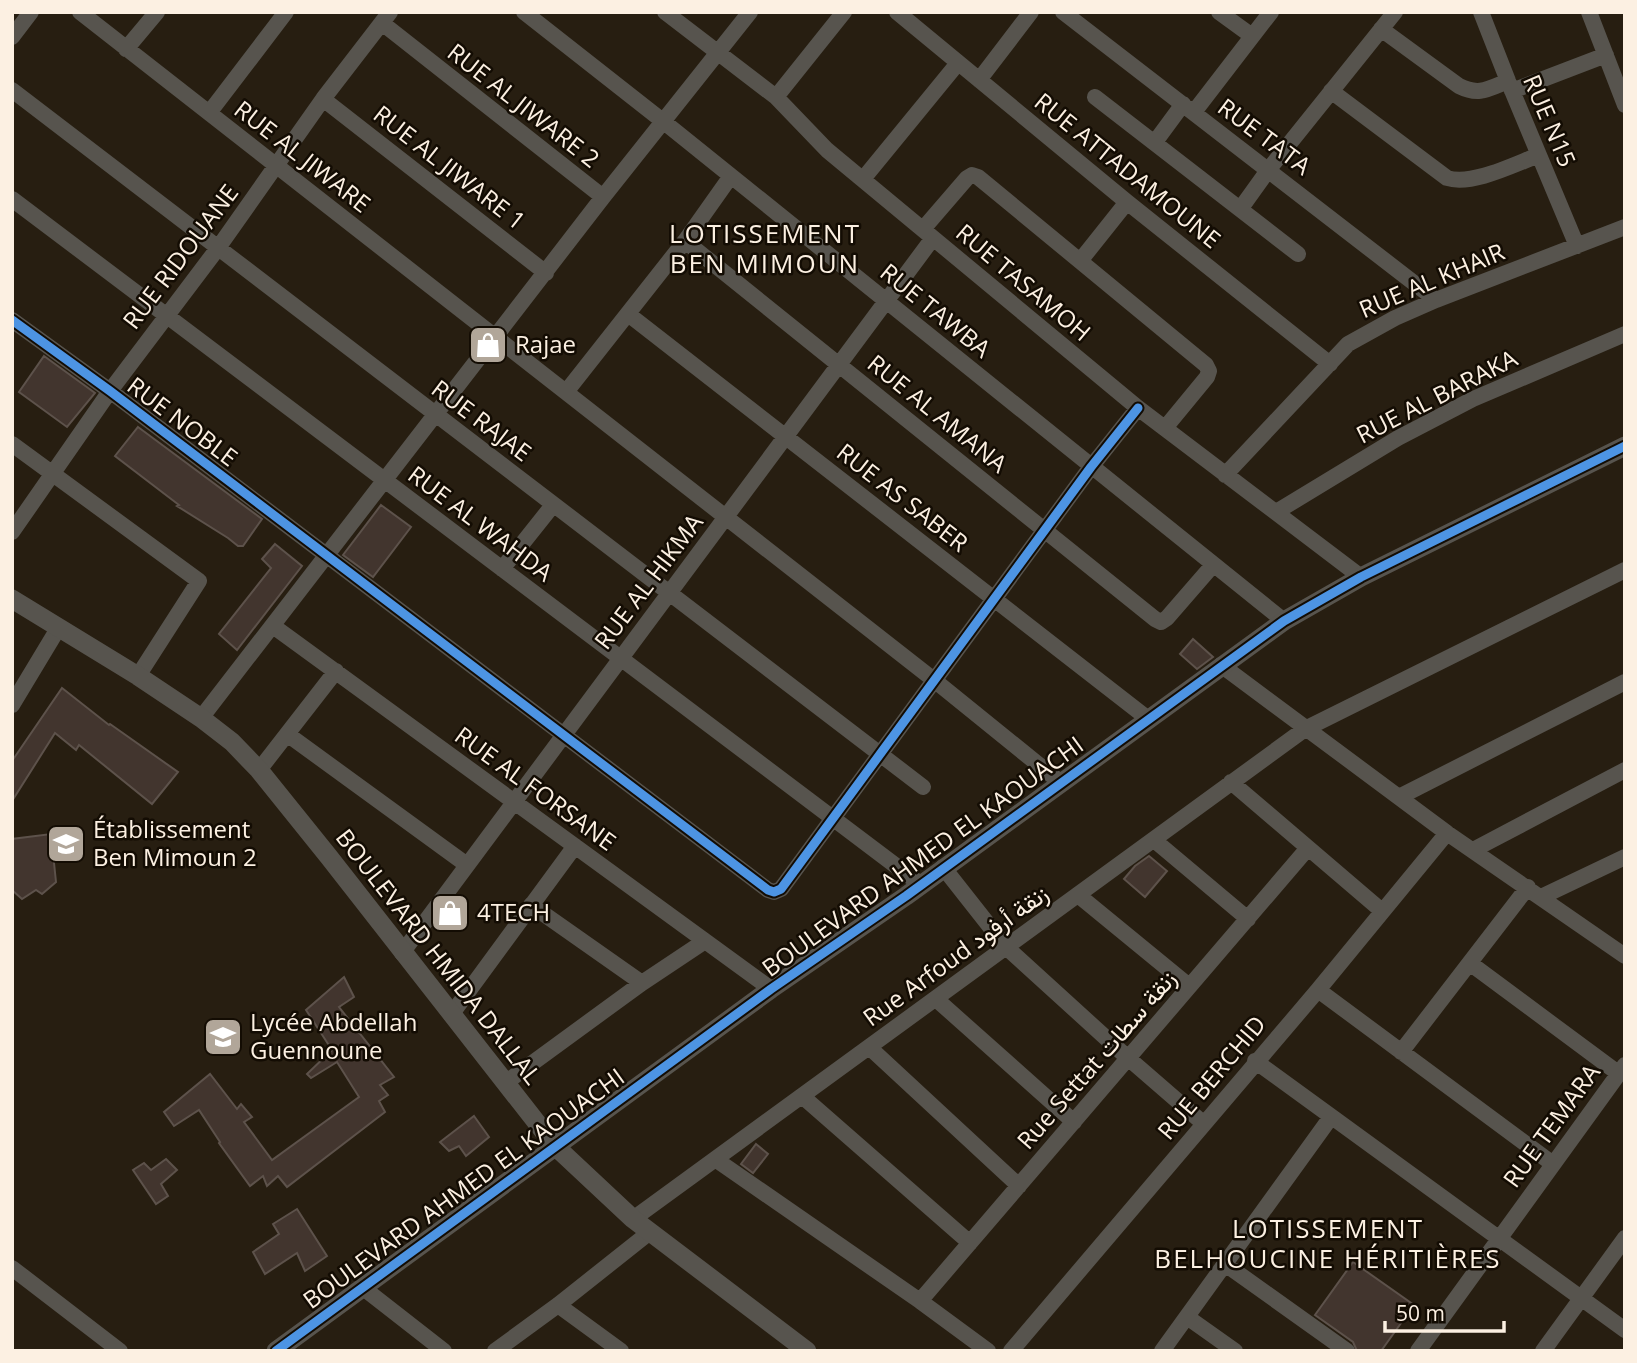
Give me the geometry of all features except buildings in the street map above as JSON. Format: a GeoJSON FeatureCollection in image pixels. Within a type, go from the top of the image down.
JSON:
{"type":"FeatureCollection","features":[{"type":"Feature","properties":{"kind":"street"},"geometry":{"type":"LineString","coordinates":[[12,37],[31,12]]}},
{"type":"Feature","properties":{"kind":"street","name":"RUE AL JIWARE"},"geometry":{"type":"LineString","coordinates":[[80,12],[934,680],[1060,782]]}},
{"type":"Feature","properties":{"kind":"street"},"geometry":{"type":"LineString","coordinates":[[126,49],[157,12]]}},
{"type":"Feature","properties":{"kind":"street"},"geometry":{"type":"LineString","coordinates":[[209,113],[286,12]]}},
{"type":"Feature","properties":{"kind":"street","name":"RUE TAWBA"},"geometry":{"type":"LineString","coordinates":[[524,12],[1284,621]]}},
{"type":"Feature","properties":{"kind":"street","name":"RUE TASAMOH"},"geometry":{"type":"LineString","coordinates":[[665,12],[776,97],[827,150],[1138,408],[1361,577]]}},
{"type":"Feature","properties":{"kind":"street"},"geometry":{"type":"LineString","coordinates":[[201,718],[603,197],[750,12]]}},
{"type":"Feature","properties":{"kind":"street"},"geometry":{"type":"LineString","coordinates":[[776,97],[844,12]]}},
{"type":"Feature","properties":{"kind":"street","name":"RUE ATTADAMOUNE"},"geometry":{"type":"LineString","coordinates":[[897,12],[1126,202],[1330,364]]}},
{"type":"Feature","properties":{"kind":"street"},"geometry":{"type":"LineString","coordinates":[[979,80],[1031,12]]}},
{"type":"Feature","properties":{"kind":"street","name":"RUE TATA"},"geometry":{"type":"LineString","coordinates":[[1063,12],[1436,300]]}},
{"type":"Feature","properties":{"kind":"street"},"geometry":{"type":"LineString","coordinates":[[1219,12],[1252,36]]}},
{"type":"Feature","properties":{"kind":"street"},"geometry":{"type":"LineString","coordinates":[[1155,142],[1189,108],[1271,12]]}},
{"type":"Feature","properties":{"kind":"street"},"geometry":{"type":"LineString","coordinates":[[1241,208],[1395,12]]}},
{"type":"Feature","properties":{"kind":"street","name":"RUE N15"},"geometry":{"type":"LineString","coordinates":[[1481,12],[1577,246]]}},
{"type":"Feature","properties":{"kind":"street"},"geometry":{"type":"LineString","coordinates":[[1589,12],[1625,105]]}},
{"type":"Feature","properties":{"kind":"street","name":"RUE RIDOUANE"},"geometry":{"type":"LineString","coordinates":[[12,532],[166,314],[218,248],[323,99],[386,18]]}},
{"type":"Feature","properties":{"kind":"street","name":"RUE AL JIWARE 2"},"geometry":{"type":"LineString","coordinates":[[386,18],[603,197]]}},
{"type":"Feature","properties":{"kind":"street"},"geometry":{"type":"LineString","coordinates":[[1381,29],[1471,92],[1510,86],[1605,55]]}},
{"type":"Feature","properties":{"kind":"street"},"geometry":{"type":"LineString","coordinates":[[863,179],[958,63]]}},
{"type":"Feature","properties":{"kind":"street","name":"RUE RAJAE"},"geometry":{"type":"LineString","coordinates":[[12,89],[923,787]]}},
{"type":"Feature","properties":{"kind":"street"},"geometry":{"type":"LineString","coordinates":[[1331,91],[1447,178],[1462,181],[1539,155]]}},
{"type":"Feature","properties":{"kind":"street"},"geometry":{"type":"LineString","coordinates":[[1095,97],[1298,254]]}},
{"type":"Feature","properties":{"kind":"street","name":"RUE AL JIWARE 1"},"geometry":{"type":"LineString","coordinates":[[323,99],[546,273]]}},
{"type":"Feature","properties":{"kind":"street","name":"RUE AL HIKMA"},"geometry":{"type":"LineString","coordinates":[[402,953],[839,365],[967,178],[972,175],[1080,261]]}},
{"type":"Feature","properties":{"kind":"street"},"geometry":{"type":"LineString","coordinates":[[566,392],[685,241],[731,176]]}},
{"type":"Feature","properties":{"kind":"street","name":"RUE AL WAHDA"},"geometry":{"type":"LineString","coordinates":[[12,199],[920,884]]}},
{"type":"Feature","properties":{"kind":"street"},"geometry":{"type":"LineString","coordinates":[[1126,202],[1080,261],[1206,365],[1209,371],[1165,428]]}},
{"type":"Feature","properties":{"kind":"street","name":"RUE AL KHAIR"},"geometry":{"type":"LineString","coordinates":[[1225,475],[1348,344],[1365,333],[1436,300],[1625,227]]}},
{"type":"Feature","properties":{"kind":"street","name":"RUE AL AMANA"},"geometry":{"type":"LineString","coordinates":[[685,241],[1161,622],[1213,565]]}},
{"type":"Feature","properties":{"kind":"street","name":"RUE AS SABER"},"geometry":{"type":"LineString","coordinates":[[628,314],[1147,718]]}},
{"type":"Feature","properties":{"kind":"street","name":"RUE NOBLE"},"geometry":{"type":"LineString","coordinates":[[12,320],[110,391],[768,890],[774,892],[781,889],[832,819]]}},
{"type":"Feature","properties":{"kind":"street","name":"RUE AL BARAKA"},"geometry":{"type":"LineString","coordinates":[[1276,512],[1398,438],[1473,399],[1625,334]]}},
{"type":"Feature","properties":{"kind":"street"},"geometry":{"type":"LineString","coordinates":[[832,819],[1091,467],[1138,408]]}},
{"type":"Feature","properties":{"kind":"street"},"geometry":{"type":"LineString","coordinates":[[12,444],[199,581],[138,676]]}},
{"type":"Feature","properties":{"kind":"street","name":"BOULEVARD AHMED EL KAOUACHI"},"geometry":{"type":"LineString","coordinates":[[275,1351],[771,989],[1284,621],[1361,577],[1625,446]]}},
{"type":"Feature","properties":{"kind":"street"},"geometry":{"type":"LineString","coordinates":[[502,569],[553,505]]}},
{"type":"Feature","properties":{"kind":"street","name":"Rue Arfoud زنقة أرفود"},"geometry":{"type":"LineString","coordinates":[[633,1219],[1305,729],[1625,570]]}},
{"type":"Feature","properties":{"kind":"street","name":"BOULEVARD HMIDA DALLAL"},"geometry":{"type":"LineString","coordinates":[[12,599],[138,676],[232,742],[259,770],[555,1146],[633,1219],[807,1351]]}},
{"type":"Feature","properties":{"kind":"street","name":"RUE AL FORSANE"},"geometry":{"type":"LineString","coordinates":[[273,626],[771,989]]}},
{"type":"Feature","properties":{"kind":"street"},"geometry":{"type":"LineString","coordinates":[[12,705],[59,627]]}},
{"type":"Feature","properties":{"kind":"street"},"geometry":{"type":"LineString","coordinates":[[1221,665],[1447,833],[1625,956]]}},
{"type":"Feature","properties":{"kind":"street"},"geometry":{"type":"LineString","coordinates":[[259,770],[336,671]]}},
{"type":"Feature","properties":{"kind":"street"},"geometry":{"type":"LineString","coordinates":[[1399,797],[1625,682]]}},
{"type":"Feature","properties":{"kind":"street"},"geometry":{"type":"LineString","coordinates":[[287,734],[467,865]]}},
{"type":"Feature","properties":{"kind":"street"},"geometry":{"type":"LineString","coordinates":[[1473,850],[1625,771]]}},
{"type":"Feature","properties":{"kind":"street"},"geometry":{"type":"LineString","coordinates":[[1231,782],[1382,911]]}},
{"type":"Feature","properties":{"kind":"street","name":"RUE BERCHID"},"geometry":{"type":"LineString","coordinates":[[1011,1351],[1318,990],[1447,833]]}},
{"type":"Feature","properties":{"kind":"street"},"geometry":{"type":"LineString","coordinates":[[1154,840],[1248,919]]}},
{"type":"Feature","properties":{"kind":"street"},"geometry":{"type":"LineString","coordinates":[[451,1015],[575,846]]}},
{"type":"Feature","properties":{"kind":"street","name":"Rue Settat زنقة سطات"},"geometry":{"type":"LineString","coordinates":[[920,1301],[1308,848]]}},
{"type":"Feature","properties":{"kind":"street"},"geometry":{"type":"LineString","coordinates":[[1401,1052],[1471,964],[1535,892],[1625,857]]}},
{"type":"Feature","properties":{"kind":"street"},"geometry":{"type":"LineString","coordinates":[[943,867],[1006,947],[1203,1123]]}},
{"type":"Feature","properties":{"kind":"street"},"geometry":{"type":"LineString","coordinates":[[1078,895],[1189,986]]}},
{"type":"Feature","properties":{"kind":"street"},"geometry":{"type":"LineString","coordinates":[[531,905],[642,984]]}},
{"type":"Feature","properties":{"kind":"street"},"geometry":{"type":"LineString","coordinates":[[505,1083],[705,942]]}},
{"type":"Feature","properties":{"kind":"street"},"geometry":{"type":"LineString","coordinates":[[1471,964],[1622,1069]]}},
{"type":"Feature","properties":{"kind":"street"},"geometry":{"type":"LineString","coordinates":[[1318,990],[1553,1164]]}},
{"type":"Feature","properties":{"kind":"street"},"geometry":{"type":"LineString","coordinates":[[936,999],[1074,1122]]}},
{"type":"Feature","properties":{"kind":"street"},"geometry":{"type":"LineString","coordinates":[[869,1047],[1019,1185]]}},
{"type":"Feature","properties":{"kind":"street"},"geometry":{"type":"LineString","coordinates":[[1255,1061],[1625,1330]]}},
{"type":"Feature","properties":{"kind":"street","name":"RUE TEMARA"},"geometry":{"type":"LineString","coordinates":[[1418,1351],[1622,1069]]}},
{"type":"Feature","properties":{"kind":"street"},"geometry":{"type":"LineString","coordinates":[[802,1096],[970,1243]]}},
{"type":"Feature","properties":{"kind":"street"},"geometry":{"type":"LineString","coordinates":[[1162,1351],[1331,1117]]}},
{"type":"Feature","properties":{"kind":"street"},"geometry":{"type":"LineString","coordinates":[[715,1159],[988,1351]]}},
{"type":"Feature","properties":{"kind":"street"},"geometry":{"type":"LineString","coordinates":[[495,1351],[650,1232]]}},
{"type":"Feature","properties":{"kind":"street"},"geometry":{"type":"LineString","coordinates":[[1544,1351],[1625,1238]]}},
{"type":"Feature","properties":{"kind":"street"},"geometry":{"type":"LineString","coordinates":[[1225,1264],[1347,1351]]}},
{"type":"Feature","properties":{"kind":"street"},"geometry":{"type":"LineString","coordinates":[[12,1268],[108,1348]]}},
{"type":"Feature","properties":{"kind":"street"},"geometry":{"type":"LineString","coordinates":[[362,1287],[444,1351]]}},
{"type":"Feature","properties":{"kind":"street"},"geometry":{"type":"LineString","coordinates":[[558,1305],[621,1351]]}},
{"type":"Feature","properties":{"kind":"street"},"geometry":{"type":"LineString","coordinates":[[1187,1317],[1235,1351]]}},
{"type":"Feature","properties":{"kind":"cycle path"},"geometry":{"type":"LineString","coordinates":[[12,320],[774,892],[781,889],[1091,467],[1138,408]]}},
{"type":"Feature","properties":{"kind":"cycle path"},"geometry":{"type":"LineString","coordinates":[[276,1351],[771,989],[906,896],[1284,621],[1361,577],[1625,446]]}},
{"type":"Feature","properties":{"kind":"place","name":"Rajae"},"geometry":{"type":"Point","coordinates":[488,345]}},
{"type":"Feature","properties":{"kind":"place","name":"Établissement Ben Mimoun 2"},"geometry":{"type":"Point","coordinates":[66,844]}},
{"type":"Feature","properties":{"kind":"place","name":"4TECH"},"geometry":{"type":"Point","coordinates":[450,913]}},
{"type":"Feature","properties":{"kind":"place","name":"Lycée Abdellah Guennoune"},"geometry":{"type":"Point","coordinates":[223,1037]}},
{"type":"Feature","properties":{"kind":"district","name":"LOTISSEMENT BEN MIMOUN"},"geometry":{"type":"Point","coordinates":[765,249]}},
{"type":"Feature","properties":{"kind":"district","name":"LOTISSEMENT BELHOUCINE HÉRITIÈRES"},"geometry":{"type":"Point","coordinates":[1328,1244]}}]}
